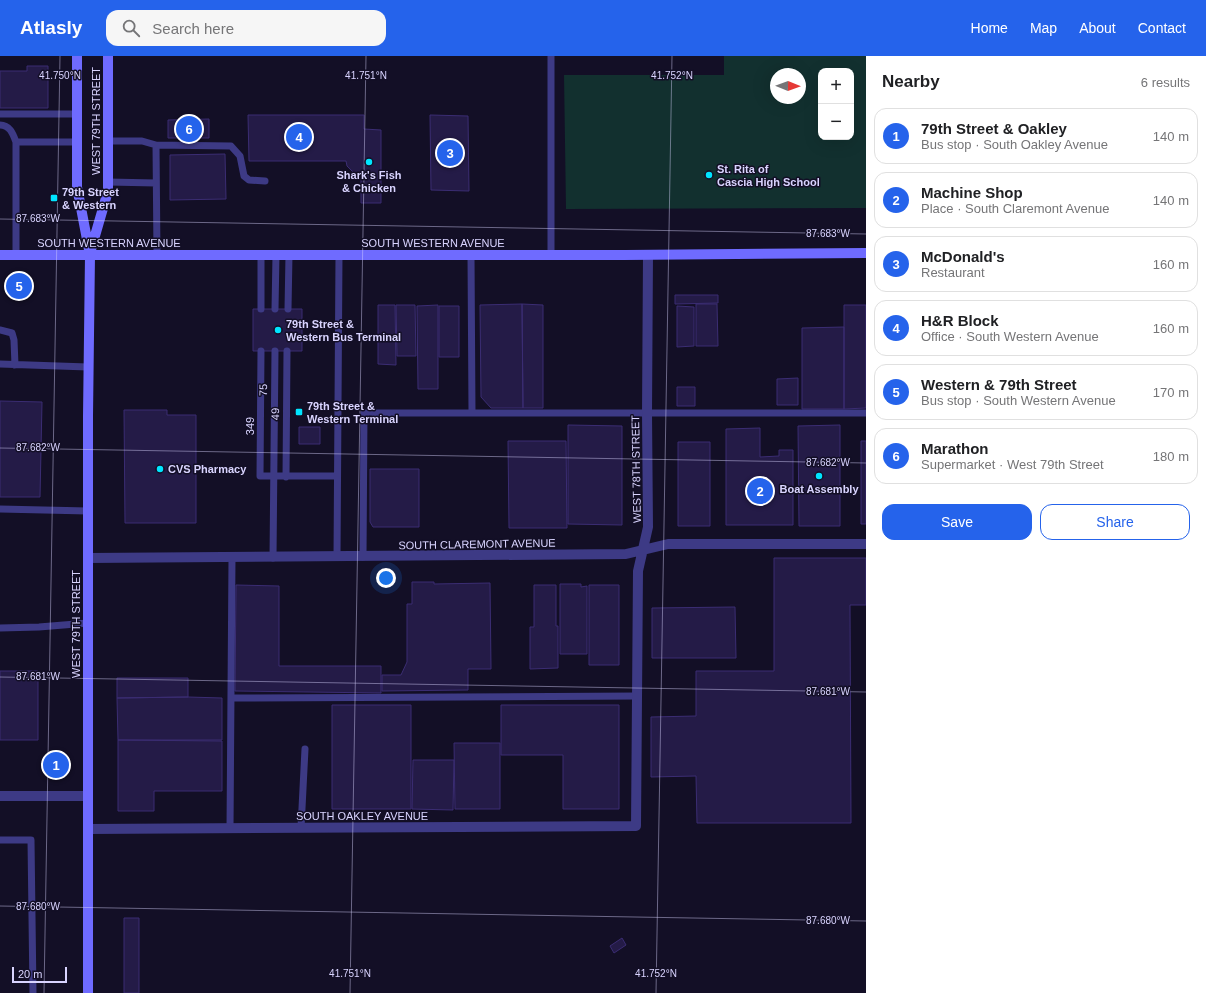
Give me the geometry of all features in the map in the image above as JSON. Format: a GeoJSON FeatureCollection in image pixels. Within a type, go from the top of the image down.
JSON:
{"type":"FeatureCollection","features":[{"type":"Feature","properties":{"kind":"main road","name":"WEST 79TH STREET"},"geometry":{"type":"LineString","coordinates":[[77,56],[77,187],[90,255],[88,367],[88,993]]}},
{"type":"Feature","properties":{"kind":"main road","name":"WEST 79TH STREET"},"geometry":{"type":"LineString","coordinates":[[90,255],[108,191],[108,56]]}},
{"type":"Feature","properties":{"kind":"main road","name":"SOUTH WESTERN AVENUE"},"geometry":{"type":"LineString","coordinates":[[0,255],[648,255],[866,253]]}},
{"type":"Feature","properties":{"kind":"street","name":"WEST 78TH STREET"},"geometry":{"type":"LineString","coordinates":[[636,826],[638,571],[648,527],[648,255]]}},
{"type":"Feature","properties":{"kind":"street","name":"SOUTH CLAREMONT AVENUE"},"geometry":{"type":"LineString","coordinates":[[88,558],[272,558],[626,554],[668,544],[866,544]]}},
{"type":"Feature","properties":{"kind":"street"},"geometry":{"type":"LineString","coordinates":[[0,796],[88,796]]}},
{"type":"Feature","properties":{"kind":"street","name":"SOUTH OAKLEY AVENUE"},"geometry":{"type":"LineString","coordinates":[[88,830],[636,826]]}},
{"type":"Feature","properties":{"kind":"lane"},"geometry":{"type":"LineString","coordinates":[[551,56],[551,255]]}},
{"type":"Feature","properties":{"kind":"lane"},"geometry":{"type":"LineString","coordinates":[[0,114],[77,114]]}},
{"type":"Feature","properties":{"kind":"lane"},"geometry":{"type":"LineString","coordinates":[[0,125],[5,125],[12,131],[16,142],[16,255]]}},
{"type":"Feature","properties":{"kind":"lane"},"geometry":{"type":"LineString","coordinates":[[108,140],[152,142],[156,145],[231,146],[240,156],[244,176],[249,180],[265,181]]}},
{"type":"Feature","properties":{"kind":"lane"},"geometry":{"type":"LineString","coordinates":[[16,142],[77,142]]}},
{"type":"Feature","properties":{"kind":"lane"},"geometry":{"type":"LineString","coordinates":[[156,145],[157,255]]}},
{"type":"Feature","properties":{"kind":"lane"},"geometry":{"type":"LineString","coordinates":[[108,182],[156,183]]}},
{"type":"Feature","properties":{"kind":"lane"},"geometry":{"type":"LineString","coordinates":[[261,255],[261,309]]}},
{"type":"Feature","properties":{"kind":"lane"},"geometry":{"type":"LineString","coordinates":[[275,309],[276,255]]}},
{"type":"Feature","properties":{"kind":"lane"},"geometry":{"type":"LineString","coordinates":[[288,255],[288,309]]}},
{"type":"Feature","properties":{"kind":"lane"},"geometry":{"type":"LineString","coordinates":[[337,557],[339,255]]}},
{"type":"Feature","properties":{"kind":"lane"},"geometry":{"type":"LineString","coordinates":[[470,255],[472,413]]}},
{"type":"Feature","properties":{"kind":"lane"},"geometry":{"type":"LineString","coordinates":[[0,330],[12,333],[14,340],[15,365]]}},
{"type":"Feature","properties":{"kind":"lane","name":"349"},"geometry":{"type":"LineString","coordinates":[[261,351],[260,476],[273,476]]}},
{"type":"Feature","properties":{"kind":"lane","name":"75"},"geometry":{"type":"LineString","coordinates":[[272,558],[275,351]]}},
{"type":"Feature","properties":{"kind":"lane","name":"49"},"geometry":{"type":"LineString","coordinates":[[286,477],[287,351]]}},
{"type":"Feature","properties":{"kind":"lane"},"geometry":{"type":"LineString","coordinates":[[0,364],[88,367]]}},
{"type":"Feature","properties":{"kind":"lane"},"geometry":{"type":"LineString","coordinates":[[363,557],[364,413],[866,413]]}},
{"type":"Feature","properties":{"kind":"lane"},"geometry":{"type":"LineString","coordinates":[[273,476],[337,476]]}},
{"type":"Feature","properties":{"kind":"lane"},"geometry":{"type":"LineString","coordinates":[[0,509],[88,511]]}},
{"type":"Feature","properties":{"kind":"lane"},"geometry":{"type":"LineString","coordinates":[[230,829],[232,558]]}},
{"type":"Feature","properties":{"kind":"lane"},"geometry":{"type":"LineString","coordinates":[[0,628],[39,627],[88,623]]}},
{"type":"Feature","properties":{"kind":"lane"},"geometry":{"type":"LineString","coordinates":[[232,698],[638,696]]}},
{"type":"Feature","properties":{"kind":"lane"},"geometry":{"type":"LineString","coordinates":[[301,828],[305,748]]}},
{"type":"Feature","properties":{"kind":"lane"},"geometry":{"type":"LineString","coordinates":[[0,840],[31,840],[33,993]]}},
{"type":"Feature","properties":{"kind":"green space","name":"St. Rita of Cascia High School"},"geometry":{"type":"Polygon","coordinates":[[[724,56],[866,56],[866,208],[566,209],[564,75],[724,75],[724,56]]]}},
{"type":"Feature","properties":{"kind":"building"},"geometry":{"type":"Polygon","coordinates":[[[27,66],[48,66],[48,108],[0,108],[0,71],[27,71],[27,66]]]}},
{"type":"Feature","properties":{"kind":"building"},"geometry":{"type":"Polygon","coordinates":[[[248,115],[364,115],[364,129],[381,130],[381,203],[361,203],[361,174],[355,174],[347,166],[346,161],[249,161],[248,115]]]}},
{"type":"Feature","properties":{"kind":"building"},"geometry":{"type":"Polygon","coordinates":[[[430,115],[468,116],[469,191],[431,190],[430,115]]]}},
{"type":"Feature","properties":{"kind":"building"},"geometry":{"type":"Polygon","coordinates":[[[209,119],[209,138],[168,138],[168,120],[209,119]]]}},
{"type":"Feature","properties":{"kind":"building"},"geometry":{"type":"Polygon","coordinates":[[[225,154],[226,199],[170,200],[170,155],[225,154]]]}},
{"type":"Feature","properties":{"kind":"building"},"geometry":{"type":"Polygon","coordinates":[[[675,295],[718,295],[718,303],[675,304],[675,295]]]}},
{"type":"Feature","properties":{"kind":"building"},"geometry":{"type":"Polygon","coordinates":[[[522,304],[543,305],[543,408],[523,408],[522,304]]]}},
{"type":"Feature","properties":{"kind":"building"},"geometry":{"type":"Polygon","coordinates":[[[522,304],[523,408],[491,408],[481,397],[480,305],[522,304]]]}},
{"type":"Feature","properties":{"kind":"building"},"geometry":{"type":"Polygon","coordinates":[[[696,304],[717,304],[718,346],[696,346],[696,304]]]}},
{"type":"Feature","properties":{"kind":"building"},"geometry":{"type":"Polygon","coordinates":[[[378,305],[395,305],[396,365],[378,364],[378,305]]]}},
{"type":"Feature","properties":{"kind":"building"},"geometry":{"type":"Polygon","coordinates":[[[396,305],[415,305],[416,356],[397,356],[396,305]]]}},
{"type":"Feature","properties":{"kind":"building"},"geometry":{"type":"Polygon","coordinates":[[[438,305],[438,389],[418,389],[417,306],[438,305]]]}},
{"type":"Feature","properties":{"kind":"building"},"geometry":{"type":"Polygon","coordinates":[[[844,305],[866,305],[866,408],[844,409],[844,305]]]}},
{"type":"Feature","properties":{"kind":"building"},"geometry":{"type":"Polygon","coordinates":[[[439,306],[459,306],[459,357],[439,357],[439,306]]]}},
{"type":"Feature","properties":{"kind":"building"},"geometry":{"type":"Polygon","coordinates":[[[677,306],[694,307],[694,346],[677,347],[677,306]]]}},
{"type":"Feature","properties":{"kind":"building","name":"79th Street & Western Bus Terminal"},"geometry":{"type":"Polygon","coordinates":[[[253,309],[302,309],[302,351],[253,351],[253,309]]]}},
{"type":"Feature","properties":{"kind":"building"},"geometry":{"type":"Polygon","coordinates":[[[844,327],[844,409],[802,409],[802,328],[844,327]]]}},
{"type":"Feature","properties":{"kind":"building"},"geometry":{"type":"Polygon","coordinates":[[[798,378],[798,405],[777,405],[777,379],[798,378]]]}},
{"type":"Feature","properties":{"kind":"building"},"geometry":{"type":"Polygon","coordinates":[[[677,387],[695,387],[695,406],[677,406],[677,387]]]}},
{"type":"Feature","properties":{"kind":"building"},"geometry":{"type":"Polygon","coordinates":[[[0,401],[42,402],[40,497],[0,497],[0,401]]]}},
{"type":"Feature","properties":{"kind":"building","name":"CVS Pharmacy"},"geometry":{"type":"Polygon","coordinates":[[[124,410],[167,410],[167,415],[196,415],[196,523],[125,523],[124,410]]]}},
{"type":"Feature","properties":{"kind":"building"},"geometry":{"type":"Polygon","coordinates":[[[568,425],[622,426],[622,525],[568,524],[568,425]]]}},
{"type":"Feature","properties":{"kind":"building","name":"Boat Assembly"},"geometry":{"type":"Polygon","coordinates":[[[840,425],[840,526],[799,526],[798,426],[840,425]]]}},
{"type":"Feature","properties":{"kind":"building"},"geometry":{"type":"Polygon","coordinates":[[[299,427],[320,427],[320,444],[299,444],[299,427]]]}},
{"type":"Feature","properties":{"kind":"building"},"geometry":{"type":"Polygon","coordinates":[[[760,428],[760,457],[779,456],[779,450],[793,450],[793,525],[726,525],[726,429],[760,428]]]}},
{"type":"Feature","properties":{"kind":"building"},"geometry":{"type":"Polygon","coordinates":[[[508,441],[566,441],[567,528],[509,528],[508,441]]]}},
{"type":"Feature","properties":{"kind":"building"},"geometry":{"type":"Polygon","coordinates":[[[861,441],[866,441],[866,524],[861,524],[861,441]]]}},
{"type":"Feature","properties":{"kind":"building"},"geometry":{"type":"Polygon","coordinates":[[[678,442],[710,442],[710,526],[678,526],[678,442]]]}},
{"type":"Feature","properties":{"kind":"building"},"geometry":{"type":"Polygon","coordinates":[[[370,469],[419,469],[419,527],[373,527],[370,522],[370,469]]]}},
{"type":"Feature","properties":{"kind":"building"},"geometry":{"type":"Polygon","coordinates":[[[774,558],[866,558],[866,605],[850,605],[851,823],[697,823],[696,776],[651,777],[651,717],[696,716],[696,671],[774,671],[774,558]]]}},
{"type":"Feature","properties":{"kind":"building"},"geometry":{"type":"Polygon","coordinates":[[[412,582],[434,582],[434,584],[490,583],[491,669],[468,669],[468,690],[382,691],[382,675],[401,675],[407,662],[407,604],[412,604],[412,582]]]}},
{"type":"Feature","properties":{"kind":"building"},"geometry":{"type":"Polygon","coordinates":[[[560,584],[581,584],[581,587],[587,586],[587,654],[560,654],[560,584]]]}},
{"type":"Feature","properties":{"kind":"building"},"geometry":{"type":"Polygon","coordinates":[[[236,585],[279,586],[279,666],[381,666],[381,693],[235,691],[236,585]]]}},
{"type":"Feature","properties":{"kind":"building"},"geometry":{"type":"Polygon","coordinates":[[[534,585],[556,585],[558,668],[530,669],[530,627],[534,627],[534,585]]]}},
{"type":"Feature","properties":{"kind":"building"},"geometry":{"type":"Polygon","coordinates":[[[589,585],[619,585],[619,665],[589,665],[589,585]]]}},
{"type":"Feature","properties":{"kind":"building"},"geometry":{"type":"Polygon","coordinates":[[[735,607],[736,658],[652,658],[652,608],[735,607]]]}},
{"type":"Feature","properties":{"kind":"building"},"geometry":{"type":"Polygon","coordinates":[[[0,671],[38,671],[38,740],[0,740],[0,671]]]}},
{"type":"Feature","properties":{"kind":"building"},"geometry":{"type":"Polygon","coordinates":[[[117,678],[188,678],[188,697],[117,698],[117,678]]]}},
{"type":"Feature","properties":{"kind":"building"},"geometry":{"type":"Polygon","coordinates":[[[117,698],[222,698],[222,740],[118,740],[117,698]]]}},
{"type":"Feature","properties":{"kind":"building"},"geometry":{"type":"Polygon","coordinates":[[[332,705],[411,705],[411,809],[332,809],[332,705]]]}},
{"type":"Feature","properties":{"kind":"building"},"geometry":{"type":"Polygon","coordinates":[[[501,705],[619,705],[619,809],[563,809],[563,755],[501,755],[501,705]]]}},
{"type":"Feature","properties":{"kind":"building"},"geometry":{"type":"Polygon","coordinates":[[[118,740],[222,741],[222,791],[154,791],[154,811],[118,811],[118,740]]]}},
{"type":"Feature","properties":{"kind":"building"},"geometry":{"type":"Polygon","coordinates":[[[454,743],[500,743],[500,809],[455,809],[454,743]]]}},
{"type":"Feature","properties":{"kind":"building"},"geometry":{"type":"Polygon","coordinates":[[[413,760],[454,760],[453,810],[412,809],[413,760]]]}},
{"type":"Feature","properties":{"kind":"building"},"geometry":{"type":"Polygon","coordinates":[[[124,918],[139,918],[139,993],[124,993],[124,918]]]}},
{"type":"Feature","properties":{"kind":"building"},"geometry":{"type":"Polygon","coordinates":[[[622,938],[626,945],[614,953],[610,946],[622,938]]]}},
{"type":"Feature","properties":{"kind":"place","name":"Marathon"},"geometry":{"type":"Point","coordinates":[189,129]}},
{"type":"Feature","properties":{"kind":"place","name":"H&R Block"},"geometry":{"type":"Point","coordinates":[299,137]}},
{"type":"Feature","properties":{"kind":"place","name":"McDonald's"},"geometry":{"type":"Point","coordinates":[450,153]}},
{"type":"Feature","properties":{"kind":"place","name":"Shark's Fish & Chicken"},"geometry":{"type":"Point","coordinates":[369,162]}},
{"type":"Feature","properties":{"kind":"place","name":"St. Rita of Cascia High School"},"geometry":{"type":"Point","coordinates":[709,175]}},
{"type":"Feature","properties":{"kind":"place","name":"79th Street & Western"},"geometry":{"type":"Point","coordinates":[54,198]}},
{"type":"Feature","properties":{"kind":"place","name":"Western & 79th Street"},"geometry":{"type":"Point","coordinates":[19,286]}},
{"type":"Feature","properties":{"kind":"place","name":"79th Street & Western Bus Terminal"},"geometry":{"type":"Point","coordinates":[278,330]}},
{"type":"Feature","properties":{"kind":"place","name":"79th Street & Western Terminal"},"geometry":{"type":"Point","coordinates":[299,412]}},
{"type":"Feature","properties":{"kind":"place","name":"CVS Pharmacy"},"geometry":{"type":"Point","coordinates":[160,469]}},
{"type":"Feature","properties":{"kind":"place","name":"Boat Assembly"},"geometry":{"type":"Point","coordinates":[819,476]}},
{"type":"Feature","properties":{"kind":"place","name":"Machine Shop"},"geometry":{"type":"Point","coordinates":[760,491]}},
{"type":"Feature","properties":{"kind":"place","name":"79th Street & Oakley"},"geometry":{"type":"Point","coordinates":[56,765]}}]}
